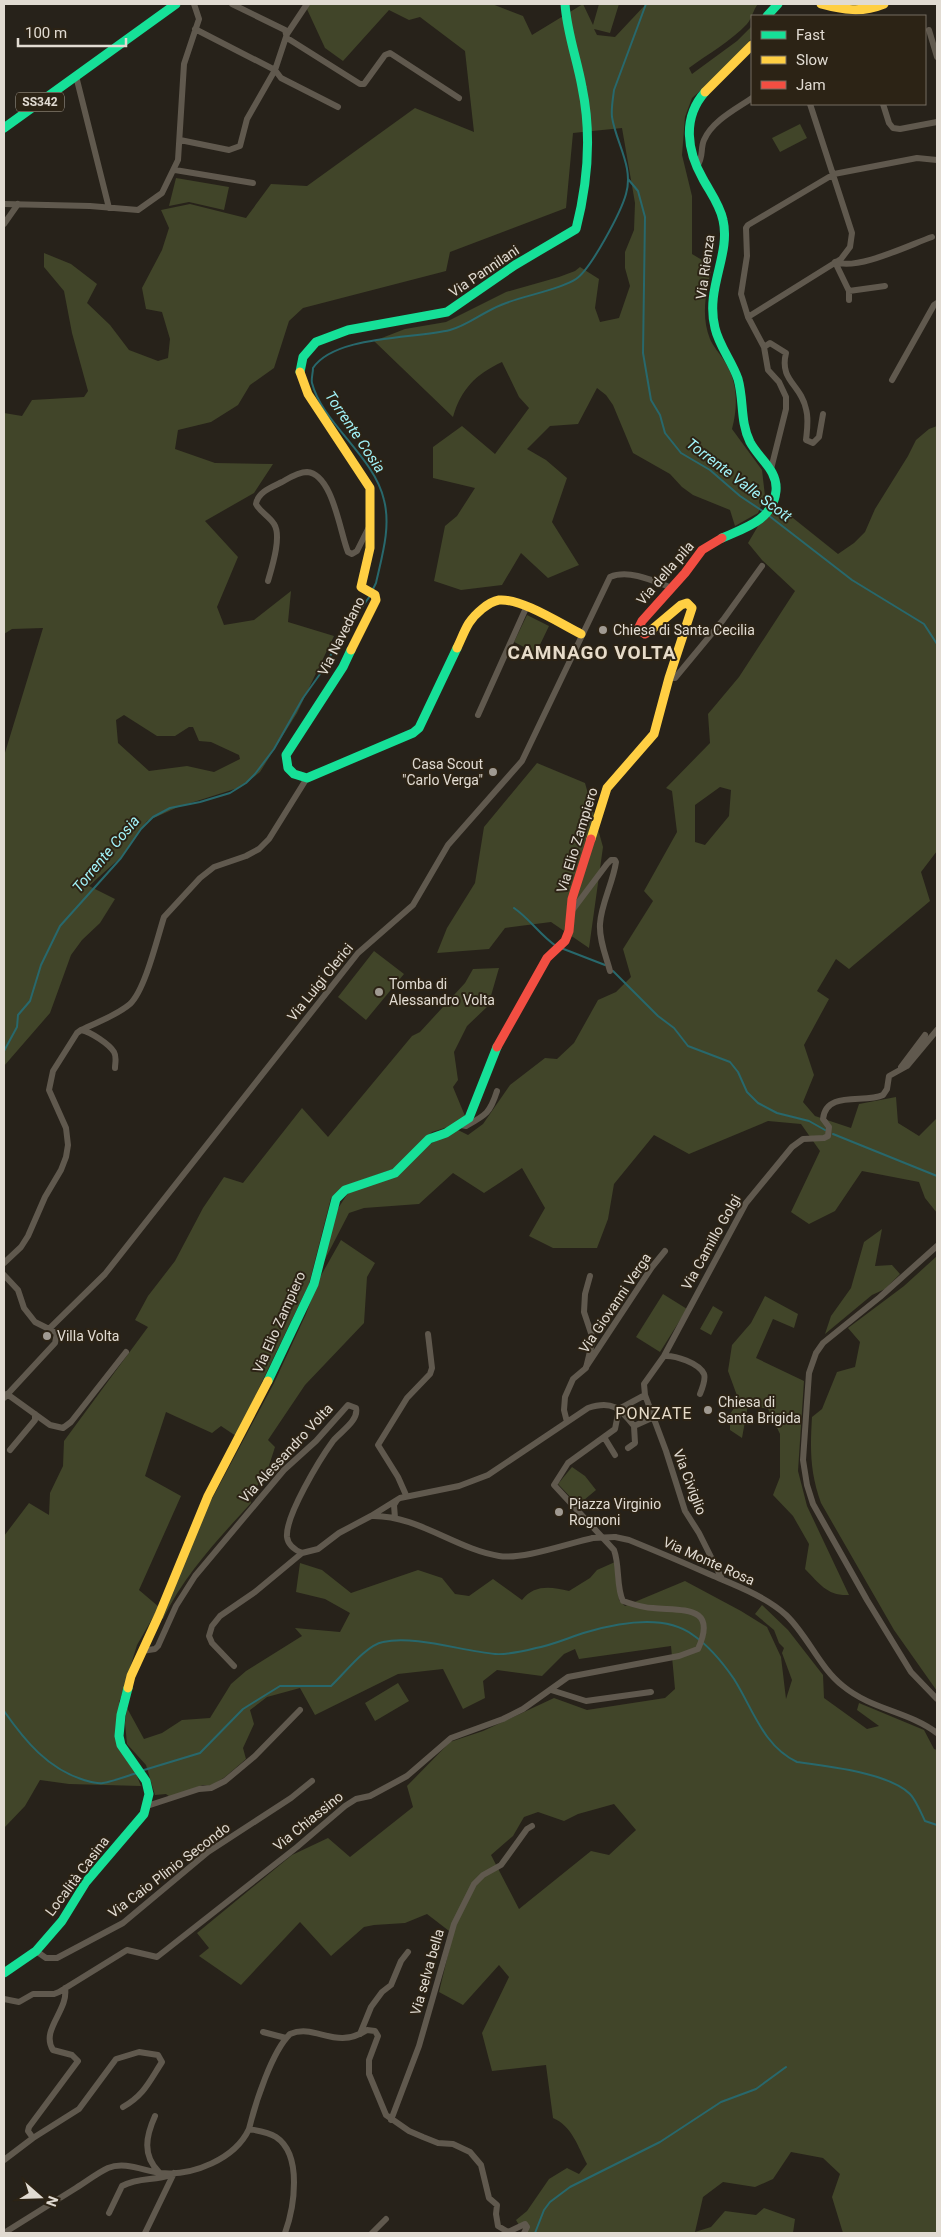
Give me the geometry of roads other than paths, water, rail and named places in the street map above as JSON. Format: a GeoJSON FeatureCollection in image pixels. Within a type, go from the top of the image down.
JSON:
{"type":"FeatureCollection","features":[{"type":"Feature","properties":{"kind":"street","name":"SS342"},"geometry":{"type":"LineString","coordinates":[[4,128],[176,4]]}},
{"type":"Feature","properties":{"kind":"street"},"geometry":{"type":"LineString","coordinates":[[4,204],[138,210],[162,193],[175,170],[178,160],[184,64],[199,19],[194,4]]}},
{"type":"Feature","properties":{"kind":"street"},"geometry":{"type":"LineString","coordinates":[[232,4],[285,30],[287,38],[360,84],[364,84],[385,56],[390,53],[459,98]]}},
{"type":"Feature","properties":{"kind":"street"},"geometry":{"type":"LineString","coordinates":[[180,140],[229,150],[240,146],[247,119],[275,70],[287,34],[307,4]]}},
{"type":"Feature","properties":{"kind":"street","name":"Via Pannilani"},"geometry":{"type":"LineString","coordinates":[[370,488],[308,394],[300,373],[303,357],[316,342],[348,330],[448,312],[515,265],[576,229],[585,198],[589,154],[584,92],[565,4]]}},
{"type":"Feature","properties":{"kind":"street"},"geometry":{"type":"LineString","coordinates":[[768,15],[778,4]]}},
{"type":"Feature","properties":{"kind":"street"},"geometry":{"type":"LineString","coordinates":[[821,4],[852,12],[873,9],[884,4]]}},
{"type":"Feature","properties":{"kind":"street"},"geometry":{"type":"LineString","coordinates":[[196,29],[275,70],[281,78],[338,107]]}},
{"type":"Feature","properties":{"kind":"street"},"geometry":{"type":"LineString","coordinates":[[929,30],[937,57]]}},
{"type":"Feature","properties":{"kind":"street","name":"Via Rienza"},"geometry":{"type":"LineString","coordinates":[[751,46],[744,56],[701,94],[690,116],[690,133],[697,166],[723,216],[724,253],[714,282],[713,318],[717,339],[729,358],[737,379],[740,411],[746,434],[755,451],[772,470]]}},
{"type":"Feature","properties":{"kind":"street"},"geometry":{"type":"LineString","coordinates":[[76,76],[110,208]]}},
{"type":"Feature","properties":{"kind":"street"},"geometry":{"type":"LineString","coordinates":[[697,166],[701,161],[702,143],[706,134],[721,120],[751,99]]}},
{"type":"Feature","properties":{"kind":"street"},"geometry":{"type":"LineString","coordinates":[[748,317],[840,259],[850,247],[852,233],[810,105]]}},
{"type":"Feature","properties":{"kind":"street"},"geometry":{"type":"LineString","coordinates":[[883,105],[889,123],[893,128],[900,129],[937,122]]}},
{"type":"Feature","properties":{"kind":"street"},"geometry":{"type":"LineString","coordinates":[[772,470],[786,409],[786,397],[779,382],[768,370],[764,347],[748,317],[741,294],[747,256],[746,228],[748,224],[834,174],[918,158],[937,160]]}},
{"type":"Feature","properties":{"kind":"street"},"geometry":{"type":"LineString","coordinates":[[175,170],[253,183]]}},
{"type":"Feature","properties":{"kind":"street"},"geometry":{"type":"LineString","coordinates":[[4,224],[18,204]]}},
{"type":"Feature","properties":{"kind":"street"},"geometry":{"type":"LineString","coordinates":[[834,262],[840,264],[858,263],[932,237]]}},
{"type":"Feature","properties":{"kind":"street"},"geometry":{"type":"LineString","coordinates":[[834,262],[849,291],[849,300]]}},
{"type":"Feature","properties":{"kind":"street"},"geometry":{"type":"LineString","coordinates":[[849,291],[885,286]]}},
{"type":"Feature","properties":{"kind":"street"},"geometry":{"type":"LineString","coordinates":[[892,380],[934,305],[937,304]]}},
{"type":"Feature","properties":{"kind":"street"},"geometry":{"type":"LineString","coordinates":[[764,347],[770,343],[786,352],[783,365],[806,408],[806,440],[813,443],[819,437],[823,414]]}},
{"type":"Feature","properties":{"kind":"street","name":"Via della pila"},"geometry":{"type":"LineString","coordinates":[[640,632],[638,629],[642,621],[708,544],[749,526],[771,508],[778,483],[772,470]]}},
{"type":"Feature","properties":{"kind":"street"},"geometry":{"type":"LineString","coordinates":[[268,581],[277,533],[272,521],[256,504],[256,500],[264,492],[293,476],[309,472],[315,475],[328,490],[336,509],[348,552],[352,554],[356,552],[371,524]]}},
{"type":"Feature","properties":{"kind":"street","name":"Via Navedano"},"geometry":{"type":"LineString","coordinates":[[307,778],[292,772],[285,761],[289,750],[343,667],[376,600],[375,595],[361,587],[370,548],[370,488]]}},
{"type":"Feature","properties":{"kind":"street"},"geometry":{"type":"LineString","coordinates":[[668,678],[674,678],[711,634],[762,566]]}},
{"type":"Feature","properties":{"kind":"street","name":"Via Luigi Clerici"},"geometry":{"type":"LineString","coordinates":[[50,1328],[105,1274],[358,953],[413,905],[448,845],[522,761],[581,634],[610,577],[622,575],[643,577],[672,588]]}},
{"type":"Feature","properties":{"kind":"street"},"geometry":{"type":"LineString","coordinates":[[4,1263],[21,1247],[28,1236],[45,1197],[61,1170],[66,1157],[68,1145],[66,1128],[49,1090],[53,1071],[81,1030],[113,1015],[129,1004],[138,993],[164,917],[170,909],[185,897],[200,878],[214,867],[246,856],[259,849],[269,839],[307,778],[413,733],[420,728],[469,623],[478,612],[500,600],[513,602],[581,634]]}},
{"type":"Feature","properties":{"kind":"street","name":"Via Elio Zampiero"},"geometry":{"type":"LineString","coordinates":[[147,1806],[149,1794],[146,1781],[121,1745],[119,1726],[131,1676],[159,1615],[208,1496],[274,1369],[314,1284],[336,1199],[345,1190],[396,1173],[429,1139],[462,1125],[469,1118],[475,1107],[496,1048],[547,958],[565,941],[569,931],[572,899],[607,788],[629,761],[652,738],[668,678],[691,611],[690,605],[687,603],[679,605],[649,632],[640,632]]}},
{"type":"Feature","properties":{"kind":"street"},"geometry":{"type":"LineString","coordinates":[[478,715],[526,608]]}},
{"type":"Feature","properties":{"kind":"street"},"geometry":{"type":"LineString","coordinates":[[571,912],[606,864],[614,860],[616,862],[614,874],[600,922],[600,933],[610,971]]}},
{"type":"Feature","properties":{"kind":"street"},"geometry":{"type":"LineString","coordinates":[[81,1030],[88,1032],[114,1052],[116,1058],[115,1068]]}},
{"type":"Feature","properties":{"kind":"street"},"geometry":{"type":"LineString","coordinates":[[899,1071],[907,1066],[937,1030]]}},
{"type":"Feature","properties":{"kind":"street"},"geometry":{"type":"LineString","coordinates":[[899,1071],[925,1035]]}},
{"type":"Feature","properties":{"kind":"street","name":"Via Camillo Golgi"},"geometry":{"type":"LineString","coordinates":[[645,1396],[644,1384],[664,1356],[746,1203],[792,1147],[804,1139],[818,1139],[828,1136],[830,1130],[823,1119],[830,1105],[838,1100],[870,1099],[884,1095],[889,1076],[899,1071]]}},
{"type":"Feature","properties":{"kind":"street"},"geometry":{"type":"LineString","coordinates":[[462,1125],[466,1126],[486,1116],[492,1107],[497,1091]]}},
{"type":"Feature","properties":{"kind":"street"},"geometry":{"type":"LineString","coordinates":[[937,1246],[880,1297],[823,1343],[811,1363],[809,1373],[804,1460],[807,1485],[813,1504],[867,1600],[911,1672],[937,1699]]}},
{"type":"Feature","properties":{"kind":"street","name":"Via Giovanni Verga"},"geometry":{"type":"LineString","coordinates":[[567,1422],[565,1397],[573,1379],[586,1368],[652,1267],[665,1251]]}},
{"type":"Feature","properties":{"kind":"street"},"geometry":{"type":"LineString","coordinates":[[4,1275],[18,1290],[24,1308],[35,1322],[57,1333],[55,1343],[6,1396],[57,1428],[63,1428],[71,1422],[126,1352]]}},
{"type":"Feature","properties":{"kind":"street"},"geometry":{"type":"LineString","coordinates":[[586,1368],[593,1339],[584,1312],[585,1294],[590,1276]]}},
{"type":"Feature","properties":{"kind":"street"},"geometry":{"type":"LineString","coordinates":[[406,1495],[398,1477],[378,1445],[407,1398],[430,1374],[432,1368],[428,1334]]}},
{"type":"Feature","properties":{"kind":"street"},"geometry":{"type":"LineString","coordinates":[[664,1356],[673,1355],[703,1372],[705,1376],[700,1394]]}},
{"type":"Feature","properties":{"kind":"street"},"geometry":{"type":"LineString","coordinates":[[619,1409],[645,1396]]}},
{"type":"Feature","properties":{"kind":"street","name":"Via Civiglio"},"geometry":{"type":"LineString","coordinates":[[645,1396],[654,1417],[685,1510],[700,1533],[722,1579]]}},
{"type":"Feature","properties":{"kind":"street"},"geometry":{"type":"LineString","coordinates":[[234,1666],[212,1643],[209,1636],[212,1626],[220,1616],[255,1592],[302,1553],[318,1549],[339,1533],[406,1495],[459,1486],[482,1478],[567,1422],[593,1407],[603,1404],[619,1409],[634,1426],[635,1443],[628,1448]]}},
{"type":"Feature","properties":{"kind":"street","name":"Via Alessandro Volta"},"geometry":{"type":"LineString","coordinates":[[142,1651],[155,1649],[158,1646],[176,1606],[195,1576],[252,1507],[284,1470],[316,1441],[348,1405],[351,1405],[356,1408],[356,1417],[334,1440],[319,1464],[297,1505],[289,1526],[287,1539],[293,1548],[302,1553]]}},
{"type":"Feature","properties":{"kind":"street"},"geometry":{"type":"LineString","coordinates":[[615,1455],[604,1437],[615,1429],[619,1409]]}},
{"type":"Feature","properties":{"kind":"street"},"geometry":{"type":"LineString","coordinates":[[10,1450],[36,1420],[35,1414]]}},
{"type":"Feature","properties":{"kind":"street"},"geometry":{"type":"LineString","coordinates":[[634,1426],[654,1417]]}},
{"type":"Feature","properties":{"kind":"street","name":"Via Chiassino"},"geometry":{"type":"LineString","coordinates":[[64,1988],[127,1950],[157,1957],[297,1847],[345,1806],[356,1799],[370,1796],[407,1776],[456,1735],[503,1719],[524,1709],[568,1676],[679,1656],[698,1648],[705,1634],[702,1620],[693,1612],[679,1608],[652,1608],[623,1601],[620,1594],[618,1560],[614,1550],[554,1485],[568,1462],[604,1437]]}},
{"type":"Feature","properties":{"kind":"street"},"geometry":{"type":"LineString","coordinates":[[394,1518],[394,1506],[397,1500]]}},
{"type":"Feature","properties":{"kind":"street","name":"Via Monte Rosa"},"geometry":{"type":"LineString","coordinates":[[371,1516],[394,1518],[484,1552],[506,1557],[593,1538],[615,1537],[629,1540],[722,1579],[767,1602],[787,1617],[842,1686],[870,1704],[917,1720],[937,1733]]}},
{"type":"Feature","properties":{"kind":"street"},"geometry":{"type":"LineString","coordinates":[[551,1690],[586,1701],[651,1692]]}},
{"type":"Feature","properties":{"kind":"street"},"geometry":{"type":"LineString","coordinates":[[147,1806],[199,1789],[211,1788],[225,1781],[255,1756],[300,1710]]}},
{"type":"Feature","properties":{"kind":"street","name":"Via Caio Plinio Secondo"},"geometry":{"type":"LineString","coordinates":[[36,1951],[46,1958],[57,1958],[124,1923],[208,1852],[291,1798],[312,1781]]}},
{"type":"Feature","properties":{"kind":"street","name":"Località Casina"},"geometry":{"type":"LineString","coordinates":[[4,1973],[36,1951],[62,1921],[86,1882],[144,1814],[147,1806]]}},
{"type":"Feature","properties":{"kind":"street","name":"Via selva bella"},"geometry":{"type":"LineString","coordinates":[[391,2120],[419,2046],[448,1940],[457,1916],[474,1884],[483,1875],[501,1865],[527,1829],[532,1826]]}},
{"type":"Feature","properties":{"kind":"street"},"geometry":{"type":"LineString","coordinates":[[360,2035],[371,2007],[382,1992],[391,1985],[401,1961],[408,1952]]}},
{"type":"Feature","properties":{"kind":"street"},"geometry":{"type":"LineString","coordinates":[[4,1999],[19,2002],[33,1994],[54,1994],[64,1988],[66,1996],[52,2030],[50,2042],[53,2050],[70,2054],[78,2061],[29,2127],[28,2130],[33,2138]]}},
{"type":"Feature","properties":{"kind":"street"},"geometry":{"type":"LineString","coordinates":[[109,2213],[122,2186],[140,2179],[161,2178],[204,2166],[224,2156],[244,2139],[250,2129],[260,2094],[286,2038],[290,2034],[302,2031],[334,2038],[348,2038],[360,2035],[367,2030],[378,2033],[378,2039],[369,2060],[369,2074],[386,2115],[409,2131],[438,2143],[462,2147],[476,2158],[483,2173],[487,2195],[497,2205],[496,2220],[501,2230],[510,2232],[524,2224],[527,2225],[524,2233]]}},
{"type":"Feature","properties":{"kind":"street"},"geometry":{"type":"LineString","coordinates":[[263,2032],[286,2038]]}},
{"type":"Feature","properties":{"kind":"street"},"geometry":{"type":"LineString","coordinates":[[4,2160],[33,2138],[79,2109],[116,2058],[139,2052],[158,2055],[162,2062],[145,2090],[137,2099],[123,2107]]}},
{"type":"Feature","properties":{"kind":"street"},"geometry":{"type":"LineString","coordinates":[[155,2116],[146,2148],[151,2165],[160,2173]]}},
{"type":"Feature","properties":{"kind":"street"},"geometry":{"type":"LineString","coordinates":[[250,2129],[266,2132],[276,2137],[287,2150],[291,2160],[294,2198],[292,2214],[285,2233]]}},
{"type":"Feature","properties":{"kind":"street"},"geometry":{"type":"LineString","coordinates":[[4,2233],[110,2167],[130,2166],[160,2173],[174,2173]]}},
{"type":"Feature","properties":{"kind":"street"},"geometry":{"type":"LineString","coordinates":[[145,2233],[174,2173]]}},
{"type":"Feature","properties":{"kind":"street"},"geometry":{"type":"LineString","coordinates":[[372,2233],[386,2220]]}},
{"type":"Feature","properties":{"kind":"waterway","name":"Torrente Cosia"},"geometry":{"type":"LineString","coordinates":[[373,589],[385,542],[387,521],[384,500],[370,469],[326,412],[318,398],[312,381],[313,368],[324,357],[339,349],[377,340],[435,333],[456,328],[501,305],[569,283],[582,273],[605,240],[626,194],[628,174],[624,155],[614,127],[612,104],[614,90],[646,4]]}},
{"type":"Feature","properties":{"kind":"waterway","name":"Torrente Valle Scott"},"geometry":{"type":"LineString","coordinates":[[628,179],[638,191],[645,217],[643,353],[651,400],[660,415],[665,433],[681,453],[710,470],[740,496],[764,512]]}},
{"type":"Feature","properties":{"kind":"waterway","name":"Torrente Valle Scott"},"geometry":{"type":"LineString","coordinates":[[768,515],[852,580],[924,624],[937,644]]}},
{"type":"Feature","properties":{"kind":"waterway","name":"Torrente Cosia"},"geometry":{"type":"LineString","coordinates":[[4,1051],[17,1027],[18,1015],[30,1001],[41,965],[60,926],[121,858],[141,829],[153,817],[170,808],[230,793],[246,783],[255,774],[274,749],[303,698],[325,667],[337,642],[370,596]]}},
{"type":"Feature","properties":{"kind":"waterway"},"geometry":{"type":"LineString","coordinates":[[514,908],[556,946]]}},
{"type":"Feature","properties":{"kind":"waterway"},"geometry":{"type":"LineString","coordinates":[[561,948],[605,965]]}},
{"type":"Feature","properties":{"kind":"waterway"},"geometry":{"type":"LineString","coordinates":[[613,971],[658,1016],[674,1028],[688,1046],[730,1062],[738,1072],[747,1092],[758,1103],[777,1113],[809,1121],[825,1130]]}},
{"type":"Feature","properties":{"kind":"waterway"},"geometry":{"type":"LineString","coordinates":[[833,1134],[937,1176]]}},
{"type":"Feature","properties":{"kind":"waterway"},"geometry":{"type":"LineString","coordinates":[[144,1770],[200,1753],[243,1709],[280,1686],[331,1686],[363,1654],[376,1644],[395,1640],[409,1640],[505,1654],[542,1647],[587,1632],[627,1623],[655,1622],[682,1628],[699,1639],[710,1650],[734,1679],[767,1737],[785,1755],[797,1762],[857,1772],[888,1781],[910,1794],[925,1821],[937,1825]]}},
{"type":"Feature","properties":{"kind":"waterway"},"geometry":{"type":"LineString","coordinates":[[4,1711],[38,1753],[59,1769],[71,1775],[101,1783],[137,1773]]}},
{"type":"Feature","properties":{"kind":"waterway"},"geometry":{"type":"LineString","coordinates":[[535,2233],[544,2210],[550,2202],[570,2187],[660,2142],[721,2102],[756,2089],[786,2067]]}},
{"type":"Feature","properties":{"kind":"place","name":"Chiesa di Santa Cecilia"},"geometry":{"type":"Point","coordinates":[603,630]}},
{"type":"Feature","properties":{"kind":"place","name":"Casa Scout \"Carlo Verga\""},"geometry":{"type":"Point","coordinates":[493,772]}},
{"type":"Feature","properties":{"kind":"place","name":"Tomba di Alessandro Volta"},"geometry":{"type":"Point","coordinates":[379,992]}},
{"type":"Feature","properties":{"kind":"place","name":"Villa Volta"},"geometry":{"type":"Point","coordinates":[47,1336]}},
{"type":"Feature","properties":{"kind":"place","name":"Chiesa di Santa Brigida"},"geometry":{"type":"Point","coordinates":[708,1410]}},
{"type":"Feature","properties":{"kind":"place","name":"Piazza Virginio Rognoni"},"geometry":{"type":"Point","coordinates":[559,1512]}},
{"type":"Feature","properties":{"kind":"district","name":"CAMNAGO VOLTA"},"geometry":{"type":"Point","coordinates":[592,652]}},
{"type":"Feature","properties":{"kind":"district","name":"PONZATE"},"geometry":{"type":"Point","coordinates":[654,1413]}}]}
